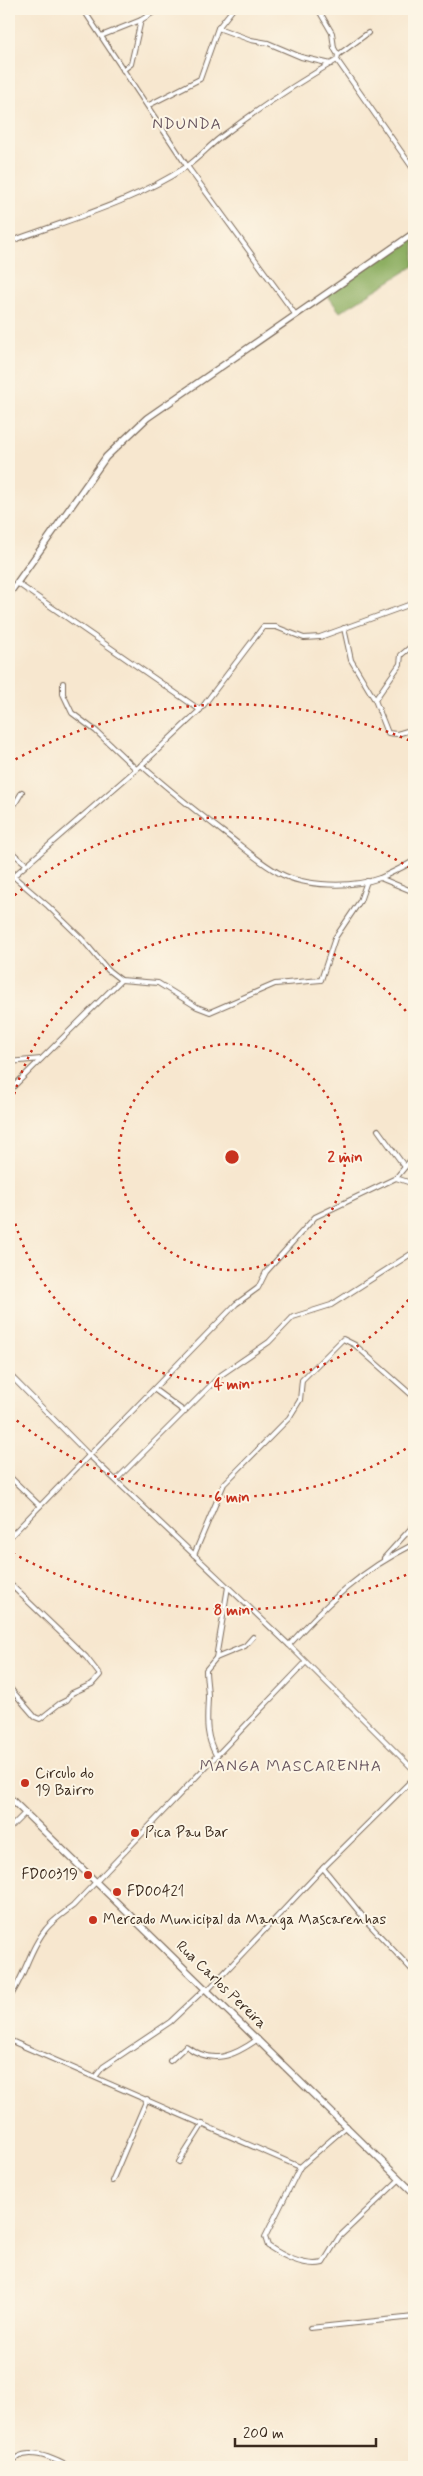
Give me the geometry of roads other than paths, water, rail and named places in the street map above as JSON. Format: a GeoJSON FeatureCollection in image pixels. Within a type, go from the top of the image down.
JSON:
{"type":"FeatureCollection","features":[{"type":"Feature","properties":{"kind":"main road"},"geometry":{"type":"LineString","coordinates":[[9,594],[70,510],[96,470],[117,444],[147,418],[414,233]]}},
{"type":"Feature","properties":{"kind":"main road","name":"Rua Carlos Pereira"},"geometry":{"type":"LineString","coordinates":[[9,1796],[414,2193]]}},
{"type":"Feature","properties":{"kind":"street"},"geometry":{"type":"LineString","coordinates":[[83,9],[188,166],[295,314]]}},
{"type":"Feature","properties":{"kind":"street"},"geometry":{"type":"LineString","coordinates":[[101,36],[141,20],[159,9]]}},
{"type":"Feature","properties":{"kind":"street"},"geometry":{"type":"LineString","coordinates":[[149,105],[200,79],[218,28],[233,9]]}},
{"type":"Feature","properties":{"kind":"street"},"geometry":{"type":"LineString","coordinates":[[9,242],[119,201],[188,166],[218,139],[265,104],[337,60],[338,55],[334,48],[332,33],[318,9]]}},
{"type":"Feature","properties":{"kind":"street"},"geometry":{"type":"LineString","coordinates":[[123,70],[131,64],[141,20]]}},
{"type":"Feature","properties":{"kind":"street"},"geometry":{"type":"LineString","coordinates":[[218,28],[252,40],[268,42],[301,57],[331,64]]}},
{"type":"Feature","properties":{"kind":"street"},"geometry":{"type":"LineString","coordinates":[[338,55],[368,34]]}},
{"type":"Feature","properties":{"kind":"street"},"geometry":{"type":"LineString","coordinates":[[337,60],[414,170]]}},
{"type":"Feature","properties":{"kind":"street"},"geometry":{"type":"LineString","coordinates":[[16,583],[200,710]]}},
{"type":"Feature","properties":{"kind":"street"},"geometry":{"type":"LineString","coordinates":[[9,880],[141,765],[200,710],[263,627],[276,627],[298,636],[311,638],[330,635],[344,628],[414,603]]}},
{"type":"Feature","properties":{"kind":"street"},"geometry":{"type":"LineString","coordinates":[[344,628],[352,660],[375,700],[388,733],[397,734],[414,729]]}},
{"type":"Feature","properties":{"kind":"street"},"geometry":{"type":"LineString","coordinates":[[375,700],[400,664],[402,655],[414,644]]}},
{"type":"Feature","properties":{"kind":"street"},"geometry":{"type":"LineString","coordinates":[[63,683],[63,694],[72,713],[96,731],[136,769]]}},
{"type":"Feature","properties":{"kind":"street"},"geometry":{"type":"LineString","coordinates":[[141,765],[176,796],[278,873],[314,884],[342,884],[380,878],[414,861]]}},
{"type":"Feature","properties":{"kind":"street"},"geometry":{"type":"LineString","coordinates":[[9,814],[22,792]]}},
{"type":"Feature","properties":{"kind":"street"},"geometry":{"type":"LineString","coordinates":[[9,850],[26,864]]}},
{"type":"Feature","properties":{"kind":"street"},"geometry":{"type":"LineString","coordinates":[[13,876],[48,906],[82,939],[108,970],[121,980],[158,983],[197,1007],[210,1012],[275,984],[320,980],[335,938],[360,901],[368,881]]}},
{"type":"Feature","properties":{"kind":"street"},"geometry":{"type":"LineString","coordinates":[[380,878],[414,892]]}},
{"type":"Feature","properties":{"kind":"street"},"geometry":{"type":"LineString","coordinates":[[9,1091],[121,980]]}},
{"type":"Feature","properties":{"kind":"street"},"geometry":{"type":"LineString","coordinates":[[9,1062],[42,1059]]}},
{"type":"Feature","properties":{"kind":"street"},"geometry":{"type":"LineString","coordinates":[[378,1130],[405,1167]]}},
{"type":"Feature","properties":{"kind":"street"},"geometry":{"type":"LineString","coordinates":[[9,1538],[155,1390],[236,1304],[258,1288],[266,1272],[315,1217],[396,1178],[414,1156]]}},
{"type":"Feature","properties":{"kind":"street"},"geometry":{"type":"LineString","coordinates":[[396,1178],[414,1184]]}},
{"type":"Feature","properties":{"kind":"street"},"geometry":{"type":"LineString","coordinates":[[116,1480],[221,1375],[269,1342],[293,1317],[331,1304],[414,1252]]}},
{"type":"Feature","properties":{"kind":"street"},"geometry":{"type":"LineString","coordinates":[[194,1555],[224,1484],[289,1418],[300,1400],[302,1380],[344,1338],[414,1397]]}},
{"type":"Feature","properties":{"kind":"street"},"geometry":{"type":"LineString","coordinates":[[9,1374],[89,1455],[289,1645],[414,1770]]}},
{"type":"Feature","properties":{"kind":"street"},"geometry":{"type":"LineString","coordinates":[[155,1390],[185,1412]]}},
{"type":"Feature","properties":{"kind":"street"},"geometry":{"type":"LineString","coordinates":[[9,1476],[40,1506]]}},
{"type":"Feature","properties":{"kind":"street"},"geometry":{"type":"LineString","coordinates":[[383,1560],[414,1525]]}},
{"type":"Feature","properties":{"kind":"street"},"geometry":{"type":"LineString","coordinates":[[289,1645],[338,1593],[383,1560],[414,1544]]}},
{"type":"Feature","properties":{"kind":"street"},"geometry":{"type":"LineString","coordinates":[[9,1583],[86,1657],[100,1675],[92,1684],[72,1694],[67,1700],[40,1719],[35,1717],[9,1687]]}},
{"type":"Feature","properties":{"kind":"street"},"geometry":{"type":"LineString","coordinates":[[216,1658],[228,1587]]}},
{"type":"Feature","properties":{"kind":"street"},"geometry":{"type":"LineString","coordinates":[[216,1755],[208,1739],[206,1726],[208,1696],[206,1670],[216,1658],[245,1646],[253,1637]]}},
{"type":"Feature","properties":{"kind":"street"},"geometry":{"type":"LineString","coordinates":[[9,1998],[20,1984],[29,1959],[45,1930],[96,1882],[305,1663]]}},
{"type":"Feature","properties":{"kind":"street"},"geometry":{"type":"LineString","coordinates":[[95,2077],[103,2067],[170,2022],[207,1989],[323,1868],[414,1778]]}},
{"type":"Feature","properties":{"kind":"street"},"geometry":{"type":"LineString","coordinates":[[9,1829],[25,1813]]}},
{"type":"Feature","properties":{"kind":"street"},"geometry":{"type":"LineString","coordinates":[[323,1868],[369,1924],[413,1971]]}},
{"type":"Feature","properties":{"kind":"street"},"geometry":{"type":"LineString","coordinates":[[170,2061],[186,2046],[197,2054],[220,2058],[240,2052],[258,2039]]}},
{"type":"Feature","properties":{"kind":"street"},"geometry":{"type":"LineString","coordinates":[[9,2040],[300,2167]]}},
{"type":"Feature","properties":{"kind":"street"},"geometry":{"type":"LineString","coordinates":[[112,2181],[147,2099]]}},
{"type":"Feature","properties":{"kind":"street"},"geometry":{"type":"LineString","coordinates":[[179,2162],[203,2124]]}},
{"type":"Feature","properties":{"kind":"street"},"geometry":{"type":"LineString","coordinates":[[347,2126],[300,2167],[265,2237],[268,2246],[281,2254],[312,2264],[326,2261],[339,2237],[400,2179]]}},
{"type":"Feature","properties":{"kind":"street"},"geometry":{"type":"LineString","coordinates":[[310,2328],[414,2317]]}},
{"type":"Feature","properties":{"kind":"street"},"geometry":{"type":"LineString","coordinates":[[9,2466],[13,2460],[30,2453],[56,2460],[69,2467]]}},
{"type":"Feature","properties":{"kind":"place","name":"Circulo do 19 Bairro"},"geometry":{"type":"Point","coordinates":[25,1783]}},
{"type":"Feature","properties":{"kind":"place","name":"Pica Pau Bar"},"geometry":{"type":"Point","coordinates":[135,1833]}},
{"type":"Feature","properties":{"kind":"place","name":"FD00319"},"geometry":{"type":"Point","coordinates":[88,1875]}},
{"type":"Feature","properties":{"kind":"place","name":"FD00421"},"geometry":{"type":"Point","coordinates":[117,1892]}},
{"type":"Feature","properties":{"kind":"place","name":"Mercado Municipal da Manga Mascarenhas"},"geometry":{"type":"Point","coordinates":[93,1920]}},
{"type":"Feature","properties":{"kind":"district","name":"NDUNDA"},"geometry":{"type":"Point","coordinates":[187,124]}},
{"type":"Feature","properties":{"kind":"district","name":"MANGA MASCARENHA"},"geometry":{"type":"Point","coordinates":[291,1766]}}]}
